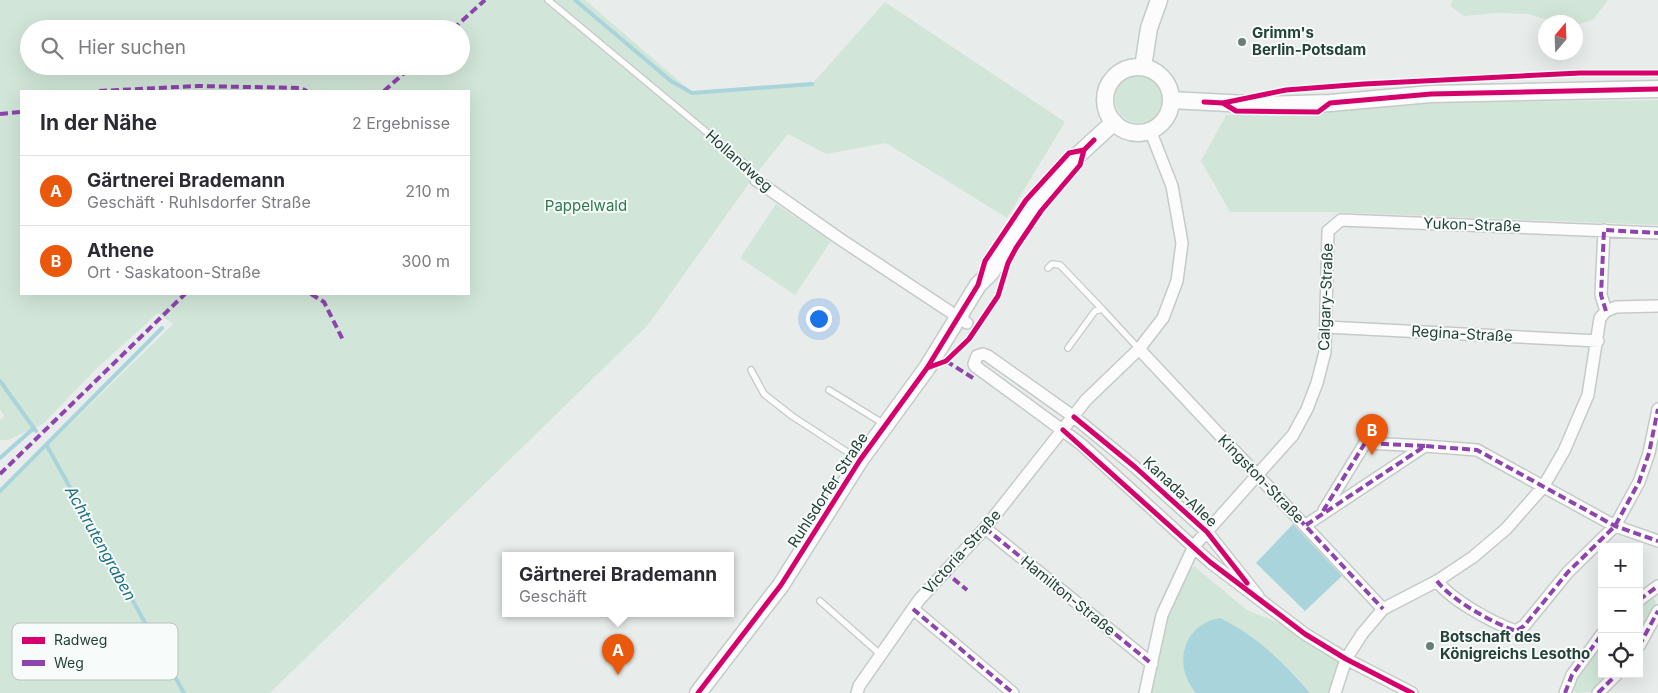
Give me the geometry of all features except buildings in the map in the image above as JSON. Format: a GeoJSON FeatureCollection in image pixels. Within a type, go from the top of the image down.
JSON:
{"type":"FeatureCollection","features":[{"type":"Feature","properties":{"kind":"main road"},"geometry":{"type":"LineString","coordinates":[[1143,68],[1149,28],[1159,0]]}},
{"type":"Feature","properties":{"kind":"main road"},"geometry":{"type":"LineString","coordinates":[[1143,68],[1152,70],[1166,82],[1170,100],[1168,113],[1161,123],[1150,130],[1130,132],[1114,122],[1105,102],[1107,88],[1122,71],[1143,68]]}},
{"type":"Feature","properties":{"kind":"main road"},"geometry":{"type":"LineString","coordinates":[[1170,100],[1266,105],[1330,103],[1431,94],[1658,89]]}},
{"type":"Feature","properties":{"kind":"main road","name":"Ruhlsdorfer Straße"},"geometry":{"type":"LineString","coordinates":[[698,693],[781,585],[860,460],[962,320],[978,285],[991,272],[1051,184],[1076,156],[1114,122]]}},
{"type":"Feature","properties":{"kind":"street","name":"Victoria-Straße"},"geometry":{"type":"LineString","coordinates":[[857,693],[859,686],[913,609],[985,528],[1086,400],[1153,334],[1172,298],[1178,280],[1182,244],[1172,186],[1150,130]]}},
{"type":"Feature","properties":{"kind":"street","name":"Hollandweg"},"geometry":{"type":"LineString","coordinates":[[756,180],[840,239],[962,320]]}},
{"type":"Feature","properties":{"kind":"street","name":"Yukon-Straße"},"geometry":{"type":"LineString","coordinates":[[1340,220],[1658,233]]}},
{"type":"Feature","properties":{"kind":"street","name":"Calgary-Straße"},"geometry":{"type":"LineString","coordinates":[[1145,693],[1162,615],[1194,546],[1292,435],[1307,409],[1317,383],[1325,352],[1328,231],[1340,220]]}},
{"type":"Feature","properties":{"kind":"street"},"geometry":{"type":"LineString","coordinates":[[1604,230],[1601,295],[1606,311]]}},
{"type":"Feature","properties":{"kind":"street"},"geometry":{"type":"LineString","coordinates":[[1335,693],[1346,659],[1362,634],[1383,609],[1437,581],[1473,557],[1506,529],[1543,487],[1564,451],[1588,395],[1598,341],[1600,318],[1606,311],[1616,307],[1658,306]]}},
{"type":"Feature","properties":{"kind":"street","name":"Regina-Straße"},"geometry":{"type":"LineString","coordinates":[[1326,327],[1598,341]]}},
{"type":"Feature","properties":{"kind":"street","name":"Kingston-Straße"},"geometry":{"type":"LineString","coordinates":[[1139,349],[1383,609]]}},
{"type":"Feature","properties":{"kind":"street","name":"Kanada-Allee"},"geometry":{"type":"LineString","coordinates":[[1258,596],[1207,532],[1135,467],[1074,417],[988,356],[980,354],[977,356],[975,366],[1063,430],[1210,562],[1258,596],[1305,634],[1346,659],[1412,693]]}},
{"type":"Feature","properties":{"kind":"street"},"geometry":{"type":"LineString","coordinates":[[1437,581],[1444,591],[1504,627],[1516,631],[1524,626],[1568,572],[1615,526],[1639,482],[1649,453],[1658,409]]}},
{"type":"Feature","properties":{"kind":"street"},"geometry":{"type":"LineString","coordinates":[[1321,514],[1365,444],[1477,450],[1615,526],[1658,540]]}},
{"type":"Feature","properties":{"kind":"street"},"geometry":{"type":"LineString","coordinates":[[1306,525],[1425,446]]}},
{"type":"Feature","properties":{"kind":"street","name":"Hamilton-Straße"},"geometry":{"type":"LineString","coordinates":[[985,528],[1152,664]]}},
{"type":"Feature","properties":{"kind":"street"},"geometry":{"type":"LineString","coordinates":[[1643,597],[1658,586]]}},
{"type":"Feature","properties":{"kind":"street"},"geometry":{"type":"LineString","coordinates":[[913,609],[1013,693]]}},
{"type":"Feature","properties":{"kind":"street"},"geometry":{"type":"LineString","coordinates":[[1643,639],[1658,611]]}},
{"type":"Feature","properties":{"kind":"street"},"geometry":{"type":"LineString","coordinates":[[1565,693],[1572,675],[1598,639]]}},
{"type":"Feature","properties":{"kind":"street"},"geometry":{"type":"LineString","coordinates":[[1598,693],[1613,678]]}},
{"type":"Feature","properties":{"kind":"lane","name":"Hollandweg"},"geometry":{"type":"LineString","coordinates":[[548,0],[745,164],[756,180]]}},
{"type":"Feature","properties":{"kind":"lane"},"geometry":{"type":"LineString","coordinates":[[1048,268],[1052,264],[1060,265],[1139,349]]}},
{"type":"Feature","properties":{"kind":"lane"},"geometry":{"type":"LineString","coordinates":[[1068,348],[1096,311],[1102,309]]}},
{"type":"Feature","properties":{"kind":"lane"},"geometry":{"type":"LineString","coordinates":[[751,370],[764,394],[792,416],[860,460]]}},
{"type":"Feature","properties":{"kind":"lane"},"geometry":{"type":"LineString","coordinates":[[829,390],[885,425]]}},
{"type":"Feature","properties":{"kind":"lane"},"geometry":{"type":"LineString","coordinates":[[820,601],[881,655]]}},
{"type":"Feature","properties":{"kind":"green space","name":"Pappelwald"},"geometry":{"type":"Polygon","coordinates":[[[0,0],[585,0],[693,93],[812,84],[885,2],[1065,122],[1007,218],[886,143],[826,154],[788,134],[750,182],[648,325],[270,693],[0,693],[0,492],[173,324],[158,313],[96,369],[43,424],[8,440],[0,440],[0,420],[4,416],[0,409],[0,0]]]}},
{"type":"Feature","properties":{"kind":"green space"},"geometry":{"type":"Polygon","coordinates":[[[1453,0],[1608,0],[1593,20],[1583,23],[1583,15],[1538,15],[1538,17],[1528,14],[1495,13],[1464,16],[1450,6],[1453,0]]]}},
{"type":"Feature","properties":{"kind":"green space"},"geometry":{"type":"Polygon","coordinates":[[[1134,75],[1144,75],[1156,82],[1163,94],[1163,104],[1156,116],[1144,123],[1134,123],[1126,119],[1119,112],[1115,104],[1115,94],[1119,86],[1126,79],[1134,75]]]}},
{"type":"Feature","properties":{"kind":"green space"},"geometry":{"type":"Polygon","coordinates":[[[1658,100],[1658,225],[1330,212],[1230,212],[1201,161],[1226,115],[1322,114],[1328,108],[1430,103],[1658,100]]]}},
{"type":"Feature","properties":{"kind":"green space"},"geometry":{"type":"Polygon","coordinates":[[[776,204],[831,241],[795,295],[740,258],[776,204]]]}},
{"type":"Feature","properties":{"kind":"green space"},"geometry":{"type":"Polygon","coordinates":[[[1194,566],[1247,610],[1305,634],[1346,659],[1335,693],[1310,693],[1294,674],[1232,624],[1185,646],[1186,677],[1196,693],[1145,693],[1175,585],[1194,566]]]}},
{"type":"Feature","properties":{"kind":"green space"},"geometry":{"type":"Polygon","coordinates":[[[1650,596],[1656,601],[1643,631],[1643,600],[1650,596]]]}},
{"type":"Feature","properties":{"kind":"green space"},"geometry":{"type":"Polygon","coordinates":[[[1598,646],[1598,678],[1607,678],[1591,692],[1576,693],[1573,690],[1576,679],[1598,646]]]}},
{"type":"Feature","properties":{"kind":"water"},"geometry":{"type":"Polygon","coordinates":[[[1293,524],[1342,576],[1305,611],[1256,563],[1293,524]]]}},
{"type":"Feature","properties":{"kind":"water"},"geometry":{"type":"Polygon","coordinates":[[[1220,618],[1245,632],[1269,651],[1291,671],[1310,693],[1196,693],[1184,671],[1183,659],[1185,648],[1197,628],[1207,622],[1220,618]]]}},
{"type":"Feature","properties":{"kind":"waterway"},"geometry":{"type":"LineString","coordinates":[[575,0],[671,81],[692,93],[812,84]]}},
{"type":"Feature","properties":{"kind":"waterway"},"geometry":{"type":"LineString","coordinates":[[0,491],[162,328]]}},
{"type":"Feature","properties":{"kind":"waterway","name":"Achtrutengraben"},"geometry":{"type":"LineString","coordinates":[[0,381],[36,431]]}},
{"type":"Feature","properties":{"kind":"waterway"},"geometry":{"type":"LineString","coordinates":[[0,458],[34,428]]}},
{"type":"Feature","properties":{"kind":"waterway","name":"Achtrutengraben"},"geometry":{"type":"LineString","coordinates":[[47,446],[145,623]]}},
{"type":"Feature","properties":{"kind":"waterway","name":"Achtrutengraben"},"geometry":{"type":"LineString","coordinates":[[177,680],[184,693]]}},
{"type":"Feature","properties":{"kind":"marked path"},"geometry":{"type":"LineString","coordinates":[[463,20],[485,0]]}},
{"type":"Feature","properties":{"kind":"marked path"},"geometry":{"type":"LineString","coordinates":[[385,90],[402,75]]}},
{"type":"Feature","properties":{"kind":"marked path"},"geometry":{"type":"LineString","coordinates":[[119,90],[198,86],[300,88],[305,90]]}},
{"type":"Feature","properties":{"kind":"marked path"},"geometry":{"type":"LineString","coordinates":[[0,114],[20,112]]}},
{"type":"Feature","properties":{"kind":"marked path"},"geometry":{"type":"LineString","coordinates":[[1606,311],[1601,295],[1604,230],[1658,233]]}},
{"type":"Feature","properties":{"kind":"marked path"},"geometry":{"type":"LineString","coordinates":[[0,474],[184,295]]}},
{"type":"Feature","properties":{"kind":"marked path"},"geometry":{"type":"LineString","coordinates":[[313,295],[324,302],[343,340]]}},
{"type":"Feature","properties":{"kind":"marked path"},"geometry":{"type":"LineString","coordinates":[[946,361],[973,378]]}},
{"type":"Feature","properties":{"kind":"marked path"},"geometry":{"type":"LineString","coordinates":[[1437,581],[1452,596],[1485,617],[1516,631],[1524,626],[1568,572],[1615,526],[1639,482],[1649,453],[1658,409]]}},
{"type":"Feature","properties":{"kind":"marked path"},"geometry":{"type":"LineString","coordinates":[[1323,511],[1365,443],[1425,446]]}},
{"type":"Feature","properties":{"kind":"marked path"},"geometry":{"type":"LineString","coordinates":[[1306,525],[1425,446],[1477,450],[1615,526],[1658,541]]}},
{"type":"Feature","properties":{"kind":"marked path"},"geometry":{"type":"LineString","coordinates":[[1258,475],[1383,609]]}},
{"type":"Feature","properties":{"kind":"marked path"},"geometry":{"type":"LineString","coordinates":[[985,528],[1152,664]]}},
{"type":"Feature","properties":{"kind":"marked path"},"geometry":{"type":"LineString","coordinates":[[944,571],[967,590]]}},
{"type":"Feature","properties":{"kind":"marked path"},"geometry":{"type":"LineString","coordinates":[[1643,597],[1658,586]]}},
{"type":"Feature","properties":{"kind":"marked path"},"geometry":{"type":"LineString","coordinates":[[913,609],[1013,693]]}},
{"type":"Feature","properties":{"kind":"marked path"},"geometry":{"type":"LineString","coordinates":[[1643,639],[1658,611]]}},
{"type":"Feature","properties":{"kind":"marked path"},"geometry":{"type":"LineString","coordinates":[[1565,693],[1572,675],[1598,639]]}},
{"type":"Feature","properties":{"kind":"marked path"},"geometry":{"type":"LineString","coordinates":[[1598,693],[1613,678]]}},
{"type":"Feature","properties":{"kind":"cycle path"},"geometry":{"type":"LineString","coordinates":[[1204,102],[1223,103],[1286,90],[1364,84],[1580,73],[1658,73]]}},
{"type":"Feature","properties":{"kind":"cycle path"},"geometry":{"type":"LineString","coordinates":[[1223,103],[1236,111],[1318,112],[1330,103],[1431,94],[1658,89]]}},
{"type":"Feature","properties":{"kind":"cycle path"},"geometry":{"type":"LineString","coordinates":[[698,693],[781,585],[860,460],[927,368],[978,285],[985,261],[1026,200],[1069,153],[1084,150],[1094,140]]}},
{"type":"Feature","properties":{"kind":"cycle path"},"geometry":{"type":"LineString","coordinates":[[927,368],[946,361],[969,339],[998,296],[1008,263],[1016,248],[1041,211],[1080,165],[1084,150]]}},
{"type":"Feature","properties":{"kind":"cycle path"},"geometry":{"type":"LineString","coordinates":[[1074,417],[1135,467],[1207,532],[1247,583]]}},
{"type":"Feature","properties":{"kind":"cycle path"},"geometry":{"type":"LineString","coordinates":[[1063,430],[1210,562],[1305,634],[1346,659],[1412,693]]}},
{"type":"Feature","properties":{"kind":"place","name":"Grimm's Berlin-Potsdam"},"geometry":{"type":"Point","coordinates":[1242,42]}},
{"type":"Feature","properties":{"kind":"place","name":"Athene"},"geometry":{"type":"Point","coordinates":[1372,455]}},
{"type":"Feature","properties":{"kind":"place","name":"Botschaft des Königreichs Lesotho"},"geometry":{"type":"Point","coordinates":[1430,646]}},
{"type":"Feature","properties":{"kind":"place","name":"Gärtnerei Brademann"},"geometry":{"type":"Point","coordinates":[618,675]}}]}
